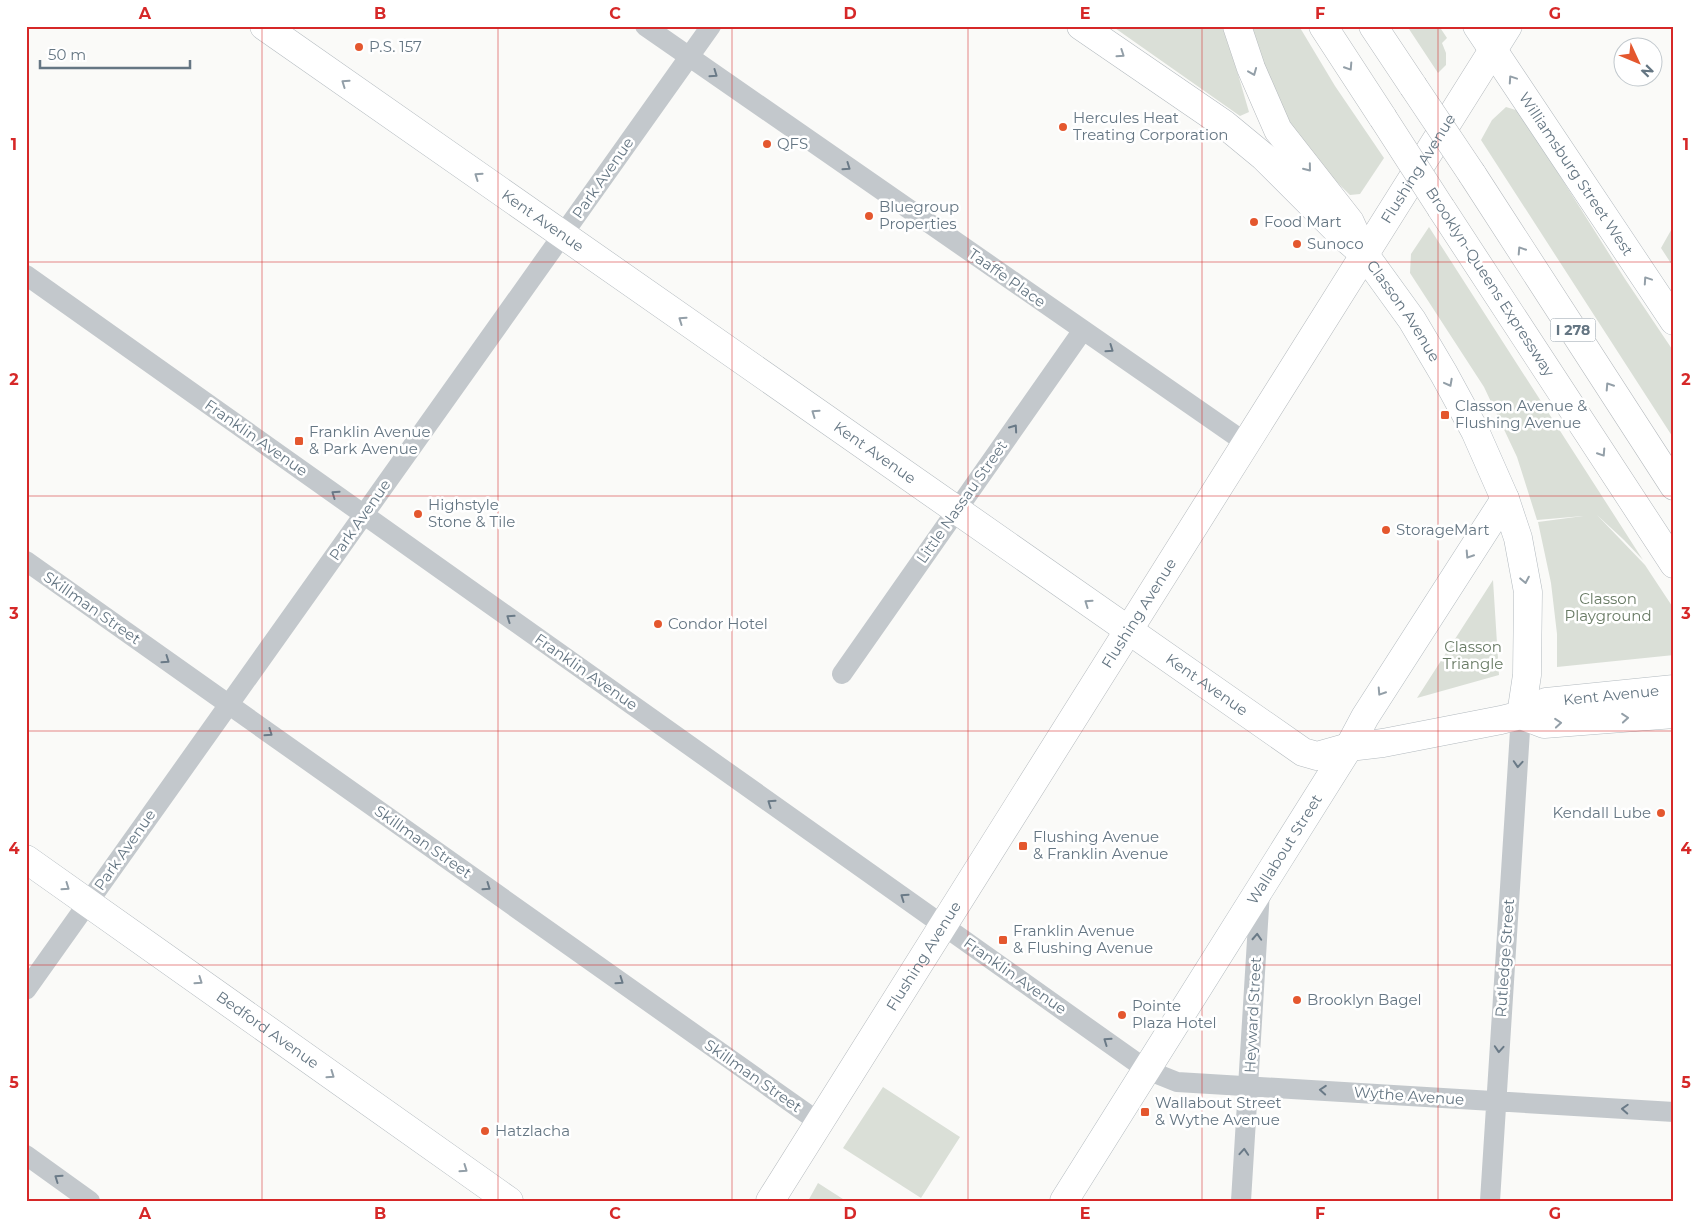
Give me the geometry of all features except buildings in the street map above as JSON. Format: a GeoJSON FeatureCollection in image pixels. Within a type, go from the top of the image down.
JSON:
{"type":"FeatureCollection","features":[{"type":"Feature","properties":{"kind":"main road","name":"Kent Avenue"},"geometry":{"type":"LineString","coordinates":[[264,26],[1303,752],[1317,756],[1349,748],[1521,716],[1546,702],[1674,689]]}},
{"type":"Feature","properties":{"kind":"main road","name":"Classon Avenue"},"geometry":{"type":"LineString","coordinates":[[1081,26],[1224,124],[1264,157],[1342,235],[1365,255],[1412,320],[1444,374],[1474,431],[1504,499],[1518,538],[1528,592],[1527,676],[1521,716]]}},
{"type":"Feature","properties":{"kind":"main road"},"geometry":{"type":"LineString","coordinates":[[1238,26],[1251,68],[1278,130],[1350,222],[1365,255]]}},
{"type":"Feature","properties":{"kind":"main road","name":"Brooklyn-Queens Expressway"},"geometry":{"type":"LineString","coordinates":[[1323,26],[1674,564]]}},
{"type":"Feature","properties":{"kind":"main road","name":"I 278"},"geometry":{"type":"LineString","coordinates":[[1373,26],[1472,174],[1674,486]]}},
{"type":"Feature","properties":{"kind":"main road","name":"Williamsburg Street West"},"geometry":{"type":"LineString","coordinates":[[1477,26],[1674,321]]}},
{"type":"Feature","properties":{"kind":"main road","name":"Flushing Avenue"},"geometry":{"type":"LineString","coordinates":[[770,1201],[1508,26]]}},
{"type":"Feature","properties":{"kind":"main road","name":"Wallabout Street"},"geometry":{"type":"LineString","coordinates":[[1064,1201],[1349,748],[1365,717],[1504,499]]}},
{"type":"Feature","properties":{"kind":"main road","name":"Kent Avenue"},"geometry":{"type":"LineString","coordinates":[[1521,716],[1544,724],[1674,714]]}},
{"type":"Feature","properties":{"kind":"main road","name":"Bedford Avenue"},"geometry":{"type":"LineString","coordinates":[[26,859],[509,1201]]}},
{"type":"Feature","properties":{"kind":"street","name":"Taaffe Place"},"geometry":{"type":"LineString","coordinates":[[645,26],[1246,444]]}},
{"type":"Feature","properties":{"kind":"street","name":"Park Avenue"},"geometry":{"type":"LineString","coordinates":[[26,990],[711,26]]}},
{"type":"Feature","properties":{"kind":"street","name":"Franklin Avenue"},"geometry":{"type":"LineString","coordinates":[[26,275],[1147,1070]]}},
{"type":"Feature","properties":{"kind":"street","name":"Little Nassau Street"},"geometry":{"type":"LineString","coordinates":[[842,674],[1083,330]]}},
{"type":"Feature","properties":{"kind":"street","name":"Skillman Street"},"geometry":{"type":"LineString","coordinates":[[26,561],[820,1122]]}},
{"type":"Feature","properties":{"kind":"street","name":"Rutledge Street"},"geometry":{"type":"LineString","coordinates":[[1490,1201],[1521,716]]}},
{"type":"Feature","properties":{"kind":"street","name":"Heyward Street"},"geometry":{"type":"LineString","coordinates":[[1241,1201],[1260,890]]}},
{"type":"Feature","properties":{"kind":"street","name":"Wythe Avenue"},"geometry":{"type":"LineString","coordinates":[[1147,1070],[1177,1082],[1674,1112]]}},
{"type":"Feature","properties":{"kind":"street"},"geometry":{"type":"LineString","coordinates":[[26,1155],[90,1201]]}},
{"type":"Feature","properties":{"kind":"green space"},"geometry":{"type":"Polygon","coordinates":[[[1112,26],[1224,26],[1249,112],[1240,116],[1112,26]]]}},
{"type":"Feature","properties":{"kind":"green space"},"geometry":{"type":"Polygon","coordinates":[[[1249,26],[1299,26],[1335,86],[1384,158],[1360,194],[1350,195],[1297,143],[1267,84],[1249,26]]]}},
{"type":"Feature","properties":{"kind":"green space"},"geometry":{"type":"Polygon","coordinates":[[[1407,26],[1439,26],[1447,38],[1442,43],[1446,53],[1446,65],[1438,73],[1407,26]]]}},
{"type":"Feature","properties":{"kind":"green space"},"geometry":{"type":"Polygon","coordinates":[[[1506,107],[1519,111],[1625,279],[1674,352],[1674,439],[1481,140],[1492,120],[1506,107]]]}},
{"type":"Feature","properties":{"kind":"green space"},"geometry":{"type":"Polygon","coordinates":[[[1674,225],[1674,268],[1661,248],[1674,225]]]}},
{"type":"Feature","properties":{"kind":"green space","name":"Classon Playground"},"geometry":{"type":"Polygon","coordinates":[[[1429,227],[1643,560],[1597,515],[1645,565],[1674,609],[1674,655],[1557,667],[1557,634],[1551,583],[1538,522],[1583,516],[1537,520],[1517,457],[1484,387],[1410,273],[1411,254],[1429,227]]]}},
{"type":"Feature","properties":{"kind":"green space","name":"Classon Triangle"},"geometry":{"type":"Polygon","coordinates":[[[1493,580],[1499,675],[1417,698],[1493,580]]]}},
{"type":"Feature","properties":{"kind":"green space"},"geometry":{"type":"Polygon","coordinates":[[[883,1087],[960,1137],[921,1198],[843,1148],[883,1087]]]}},
{"type":"Feature","properties":{"kind":"green space"},"geometry":{"type":"Polygon","coordinates":[[[818,1183],[846,1201],[808,1201],[818,1183]]]}},
{"type":"Feature","properties":{"kind":"place","name":"P.S. 157"},"geometry":{"type":"Point","coordinates":[359,47]}},
{"type":"Feature","properties":{"kind":"place","name":"Hercules Heat Treating Corporation"},"geometry":{"type":"Point","coordinates":[1063,127]}},
{"type":"Feature","properties":{"kind":"place","name":"QFS"},"geometry":{"type":"Point","coordinates":[767,144]}},
{"type":"Feature","properties":{"kind":"place","name":"Bluegroup Properties"},"geometry":{"type":"Point","coordinates":[869,216]}},
{"type":"Feature","properties":{"kind":"place","name":"Food Mart"},"geometry":{"type":"Point","coordinates":[1254,222]}},
{"type":"Feature","properties":{"kind":"place","name":"Sunoco"},"geometry":{"type":"Point","coordinates":[1297,244]}},
{"type":"Feature","properties":{"kind":"place","name":"Classon Avenue & Flushing Avenue"},"geometry":{"type":"Point","coordinates":[1445,415]}},
{"type":"Feature","properties":{"kind":"place","name":"Franklin Avenue & Park Avenue"},"geometry":{"type":"Point","coordinates":[299,441]}},
{"type":"Feature","properties":{"kind":"place","name":"Highstyle Stone & Tile"},"geometry":{"type":"Point","coordinates":[418,514]}},
{"type":"Feature","properties":{"kind":"place","name":"StorageMart"},"geometry":{"type":"Point","coordinates":[1386,530]}},
{"type":"Feature","properties":{"kind":"place","name":"Condor Hotel"},"geometry":{"type":"Point","coordinates":[658,624]}},
{"type":"Feature","properties":{"kind":"place","name":"Kendall Lube"},"geometry":{"type":"Point","coordinates":[1661,813]}},
{"type":"Feature","properties":{"kind":"place","name":"Flushing Avenue & Franklin Avenue"},"geometry":{"type":"Point","coordinates":[1023,846]}},
{"type":"Feature","properties":{"kind":"place","name":"Franklin Avenue & Flushing Avenue"},"geometry":{"type":"Point","coordinates":[1003,940]}},
{"type":"Feature","properties":{"kind":"place","name":"Brooklyn Bagel"},"geometry":{"type":"Point","coordinates":[1297,1000]}},
{"type":"Feature","properties":{"kind":"place","name":"Pointe Plaza Hotel"},"geometry":{"type":"Point","coordinates":[1122,1015]}},
{"type":"Feature","properties":{"kind":"place","name":"Wallabout Street & Wythe Avenue"},"geometry":{"type":"Point","coordinates":[1145,1112]}},
{"type":"Feature","properties":{"kind":"place","name":"Hatzlacha"},"geometry":{"type":"Point","coordinates":[485,1131]}}]}
